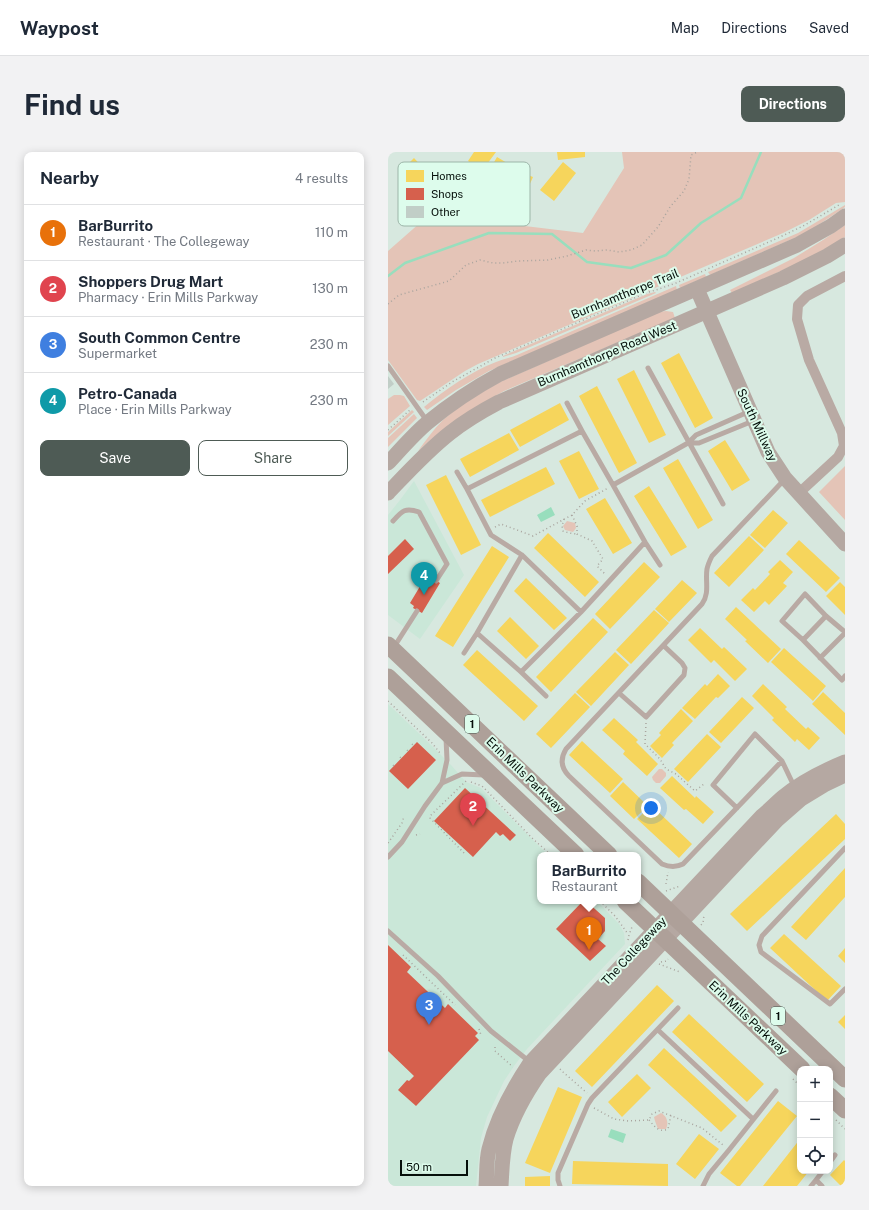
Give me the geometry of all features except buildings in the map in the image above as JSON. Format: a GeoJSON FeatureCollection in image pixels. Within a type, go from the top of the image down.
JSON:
{"type":"FeatureCollection","features":[{"type":"Feature","properties":{"kind":"main road","name":"Burnhamthorpe Road West"},"geometry":{"type":"LineString","coordinates":[[388,463],[428,422],[473,389],[500,374],[797,245],[831,226],[841,211]]}},
{"type":"Feature","properties":{"kind":"main road","name":"Burnhamthorpe Road West"},"geometry":{"type":"LineString","coordinates":[[388,493],[440,441],[460,425],[484,410],[522,391],[805,268],[845,245]]}},
{"type":"Feature","properties":{"kind":"main road","name":"South Millway"},"geometry":{"type":"LineString","coordinates":[[696,288],[768,452],[785,478],[845,544]]}},
{"type":"Feature","properties":{"kind":"main road","name":"Erin Mills Parkway"},"geometry":{"type":"LineString","coordinates":[[390,647],[606,852]]}},
{"type":"Feature","properties":{"kind":"main road","name":"Erin Mills Parkway"},"geometry":{"type":"LineString","coordinates":[[388,677],[573,852]]}},
{"type":"Feature","properties":{"kind":"main road","name":"The Collegeway"},"geometry":{"type":"LineString","coordinates":[[486,1186],[489,1150],[498,1122],[509,1096],[676,918],[777,820],[816,775],[845,762]]}},
{"type":"Feature","properties":{"kind":"main road","name":"The Collegeway"},"geometry":{"type":"LineString","coordinates":[[798,794],[845,776]]}},
{"type":"Feature","properties":{"kind":"main road","name":"Erin Mills Parkway"},"geometry":{"type":"LineString","coordinates":[[641,885],[845,1079]]}},
{"type":"Feature","properties":{"kind":"main road","name":"Erin Mills Parkway"},"geometry":{"type":"LineString","coordinates":[[628,904],[795,1072]]}},
{"type":"Feature","properties":{"kind":"main road","name":"The Collegeway"},"geometry":{"type":"LineString","coordinates":[[501,1186],[502,1164],[508,1133],[530,1087],[535,1068]]}},
{"type":"Feature","properties":{"kind":"main road"},"geometry":{"type":"LineString","coordinates":[[833,1102],[840,1115]]}},
{"type":"Feature","properties":{"kind":"street"},"geometry":{"type":"LineString","coordinates":[[799,493],[838,457],[844,446],[842,433],[809,360],[797,320],[798,305],[807,296],[845,276]]}},
{"type":"Feature","properties":{"kind":"lane"},"geometry":{"type":"LineString","coordinates":[[388,366],[428,422]]}},
{"type":"Feature","properties":{"kind":"lane"},"geometry":{"type":"LineString","coordinates":[[648,368],[723,504]]}},
{"type":"Feature","properties":{"kind":"lane"},"geometry":{"type":"LineString","coordinates":[[568,403],[582,431],[645,542],[660,565]]}},
{"type":"Feature","properties":{"kind":"lane"},"geometry":{"type":"LineString","coordinates":[[688,443],[699,443],[751,416]]}},
{"type":"Feature","properties":{"kind":"lane"},"geometry":{"type":"LineString","coordinates":[[613,485],[688,443],[696,435],[751,416]]}},
{"type":"Feature","properties":{"kind":"lane"},"geometry":{"type":"LineString","coordinates":[[467,489],[582,431]]}},
{"type":"Feature","properties":{"kind":"lane"},"geometry":{"type":"LineString","coordinates":[[456,472],[467,489],[488,531],[495,538],[522,555],[581,612]]}},
{"type":"Feature","properties":{"kind":"lane"},"geometry":{"type":"LineString","coordinates":[[782,761],[682,864],[678,866],[662,864],[569,776],[564,771],[562,766],[562,757],[566,749],[664,646],[705,600],[707,591],[707,566],[712,556],[785,478]]}},
{"type":"Feature","properties":{"kind":"lane"},"geometry":{"type":"LineString","coordinates":[[393,521],[400,512],[410,509],[419,512],[447,564],[436,580]]}},
{"type":"Feature","properties":{"kind":"lane"},"geometry":{"type":"LineString","coordinates":[[521,672],[581,612],[645,542]]}},
{"type":"Feature","properties":{"kind":"lane"},"geometry":{"type":"LineString","coordinates":[[464,653],[522,555]]}},
{"type":"Feature","properties":{"kind":"lane"},"geometry":{"type":"LineString","coordinates":[[820,658],[845,632],[826,616],[805,594],[782,621],[820,658],[844,680]]}},
{"type":"Feature","properties":{"kind":"lane"},"geometry":{"type":"LineString","coordinates":[[390,647],[417,611]]}},
{"type":"Feature","properties":{"kind":"lane"},"geometry":{"type":"LineString","coordinates":[[802,640],[826,616]]}},
{"type":"Feature","properties":{"kind":"lane"},"geometry":{"type":"LineString","coordinates":[[477,633],[546,696]]}},
{"type":"Feature","properties":{"kind":"lane"},"geometry":{"type":"LineString","coordinates":[[619,693],[646,717],[684,675],[685,668],[682,663],[664,646]]}},
{"type":"Feature","properties":{"kind":"lane"},"geometry":{"type":"LineString","coordinates":[[388,857],[402,842],[442,783],[447,760],[445,731]]}},
{"type":"Feature","properties":{"kind":"lane"},"geometry":{"type":"LineString","coordinates":[[737,808],[713,785],[755,734],[782,761],[798,794]]}},
{"type":"Feature","properties":{"kind":"lane"},"geometry":{"type":"LineString","coordinates":[[442,783],[462,774],[491,775]]}},
{"type":"Feature","properties":{"kind":"lane"},"geometry":{"type":"LineString","coordinates":[[845,848],[762,936],[759,944],[761,952],[830,1004],[845,989]]}},
{"type":"Feature","properties":{"kind":"lane"},"geometry":{"type":"LineString","coordinates":[[388,931],[438,976],[492,1030],[535,1068]]}},
{"type":"Feature","properties":{"kind":"lane"},"geometry":{"type":"LineString","coordinates":[[560,1186],[558,1173],[588,1104],[678,1008]]}},
{"type":"Feature","properties":{"kind":"lane"},"geometry":{"type":"LineString","coordinates":[[658,1030],[753,1118]]}},
{"type":"Feature","properties":{"kind":"lane"},"geometry":{"type":"LineString","coordinates":[[703,1186],[709,1174],[776,1091]]}},
{"type":"Feature","properties":{"kind":"lane"},"geometry":{"type":"LineString","coordinates":[[811,1186],[821,1174]]}},
{"type":"Feature","properties":{"kind":"lane"},"geometry":{"type":"LineString","coordinates":[[816,1180],[822,1186]]}},
{"type":"Feature","properties":{"kind":"path"},"geometry":{"type":"LineString","coordinates":[[388,304],[398,294],[449,281],[466,265],[480,260],[493,263],[503,263],[548,260],[586,250],[607,250],[619,252],[631,250],[642,245],[658,227],[670,207],[684,191],[689,179],[691,155],[697,152]]}},
{"type":"Feature","properties":{"kind":"path","name":"Burnhamthorpe Trail"},"geometry":{"type":"LineString","coordinates":[[422,403],[458,378],[495,358],[646,293],[676,283],[803,226],[841,211]]}},
{"type":"Feature","properties":{"kind":"path"},"geometry":{"type":"LineString","coordinates":[[388,430],[410,409]]}},
{"type":"Feature","properties":{"kind":"path"},"geometry":{"type":"LineString","coordinates":[[488,531],[501,524],[533,536],[572,515],[585,501],[613,485]]}},
{"type":"Feature","properties":{"kind":"path"},"geometry":{"type":"LineString","coordinates":[[572,515],[577,526],[577,534]]}},
{"type":"Feature","properties":{"kind":"path"},"geometry":{"type":"LineString","coordinates":[[564,519],[562,526],[563,531],[577,534],[592,541],[603,559],[597,566],[611,579]]}},
{"type":"Feature","properties":{"kind":"path"},"geometry":{"type":"LineString","coordinates":[[388,701],[432,743],[443,756]]}},
{"type":"Feature","properties":{"kind":"path"},"geometry":{"type":"LineString","coordinates":[[646,717],[645,744],[660,759],[666,769],[676,774],[695,791],[704,784],[713,785]]}},
{"type":"Feature","properties":{"kind":"path"},"geometry":{"type":"LineString","coordinates":[[464,777],[467,780],[482,786],[532,838],[548,852]]}},
{"type":"Feature","properties":{"kind":"path"},"geometry":{"type":"LineString","coordinates":[[466,855],[453,840],[432,822],[430,816],[467,780]]}},
{"type":"Feature","properties":{"kind":"path"},"geometry":{"type":"LineString","coordinates":[[388,843],[402,823],[404,816]]}},
{"type":"Feature","properties":{"kind":"path"},"geometry":{"type":"LineString","coordinates":[[666,884],[669,866]]}},
{"type":"Feature","properties":{"kind":"path"},"geometry":{"type":"LineString","coordinates":[[603,904],[616,916],[629,935]]}},
{"type":"Feature","properties":{"kind":"path"},"geometry":{"type":"LineString","coordinates":[[399,951],[460,1009]]}},
{"type":"Feature","properties":{"kind":"path"},"geometry":{"type":"LineString","coordinates":[[667,961],[655,963],[677,970],[682,974]]}},
{"type":"Feature","properties":{"kind":"path"},"geometry":{"type":"LineString","coordinates":[[478,1027],[481,1035]]}},
{"type":"Feature","properties":{"kind":"path"},"geometry":{"type":"LineString","coordinates":[[495,1047],[494,1051],[508,1064],[515,1068]]}},
{"type":"Feature","properties":{"kind":"path"},"geometry":{"type":"LineString","coordinates":[[560,1068],[592,1098]]}},
{"type":"Feature","properties":{"kind":"path"},"geometry":{"type":"LineString","coordinates":[[588,1104],[614,1119],[628,1121],[649,1120]]}},
{"type":"Feature","properties":{"kind":"path"},"geometry":{"type":"LineString","coordinates":[[649,1120],[652,1114],[659,1110],[702,1128],[729,1150]]}},
{"type":"Feature","properties":{"kind":"path"},"geometry":{"type":"LineString","coordinates":[[649,1120],[657,1129],[663,1131],[668,1129],[671,1115]]}},
{"type":"Feature","properties":{"kind":"path"},"geometry":{"type":"LineString","coordinates":[[840,1115],[845,1129]]}},
{"type":"Feature","properties":{"kind":"shaded area"},"geometry":{"type":"Polygon","coordinates":[[[622,152],[845,152],[845,202],[836,203],[809,220],[783,233],[478,364],[420,401],[417,400],[388,360],[388,251],[416,226],[525,226],[583,233],[624,168],[622,152]]]}},
{"type":"Feature","properties":{"kind":"shaded area"},"geometry":{"type":"Polygon","coordinates":[[[845,205],[845,207],[841,210],[806,233],[710,275],[708,272],[798,233],[845,205]]]}},
{"type":"Feature","properties":{"kind":"shaded area"},"geometry":{"type":"Polygon","coordinates":[[[845,225],[845,237],[818,253],[732,293],[730,290],[794,258],[845,225]]]}},
{"type":"Feature","properties":{"kind":"shaded area"},"geometry":{"type":"Polygon","coordinates":[[[705,274],[706,277],[680,288],[679,285],[705,274]]]}},
{"type":"Feature","properties":{"kind":"shaded area"},"geometry":{"type":"Polygon","coordinates":[[[676,286],[677,290],[489,371],[456,390],[427,410],[424,407],[458,382],[486,366],[517,355],[676,286]]]}},
{"type":"Feature","properties":{"kind":"shaded area"},"geometry":{"type":"Polygon","coordinates":[[[656,293],[516,353],[503,357],[647,294],[656,293]]]}},
{"type":"Feature","properties":{"kind":"shaded area"},"geometry":{"type":"Polygon","coordinates":[[[659,312],[673,312],[675,318],[504,391],[459,418],[418,451],[443,420],[463,404],[500,382],[659,312]]]}},
{"type":"Feature","properties":{"kind":"shaded area"},"geometry":{"type":"Polygon","coordinates":[[[394,395],[404,396],[410,406],[388,425],[388,399],[394,395]]]}},
{"type":"Feature","properties":{"kind":"shaded area"},"geometry":{"type":"Polygon","coordinates":[[[412,410],[414,412],[388,436],[388,432],[412,410]]]}},
{"type":"Feature","properties":{"kind":"shaded area"},"geometry":{"type":"Polygon","coordinates":[[[414,414],[417,418],[388,447],[388,438],[414,414]]]}},
{"type":"Feature","properties":{"kind":"shaded area"},"geometry":{"type":"Polygon","coordinates":[[[845,466],[845,520],[819,492],[845,466]]]}},
{"type":"Feature","properties":{"kind":"shaded area"},"geometry":{"type":"Polygon","coordinates":[[[414,481],[464,575],[420,639],[388,615],[388,515],[414,481]]]}},
{"type":"Feature","properties":{"kind":"shaded area"},"geometry":{"type":"Polygon","coordinates":[[[551,507],[555,515],[541,522],[537,515],[551,507]]]}},
{"type":"Feature","properties":{"kind":"shaded area"},"geometry":{"type":"Polygon","coordinates":[[[567,521],[575,523],[576,528],[573,532],[565,530],[563,526],[567,521]]]}},
{"type":"Feature","properties":{"kind":"shaded area"},"geometry":{"type":"Polygon","coordinates":[[[388,704],[451,765],[466,782],[481,788],[545,852],[537,852],[537,904],[600,904],[619,924],[624,933],[625,944],[527,1049],[504,1081],[487,1117],[481,1138],[476,1186],[388,1186],[388,704]]]}},
{"type":"Feature","properties":{"kind":"shaded area"},"geometry":{"type":"Polygon","coordinates":[[[659,769],[662,769],[666,773],[666,776],[660,783],[656,783],[652,777],[659,769]]]}},
{"type":"Feature","properties":{"kind":"shaded area"},"geometry":{"type":"Polygon","coordinates":[[[661,1113],[667,1120],[666,1129],[658,1129],[655,1121],[654,1117],[661,1113]]]}},
{"type":"Feature","properties":{"kind":"shaded area"},"geometry":{"type":"Polygon","coordinates":[[[611,1129],[626,1134],[623,1143],[608,1137],[611,1129]]]}},
{"type":"Feature","properties":{"kind":"waterway"},"geometry":{"type":"LineString","coordinates":[[388,276],[405,263],[489,233],[552,234],[587,262],[631,268],[666,255],[701,223],[741,198],[761,152]]}},
{"type":"Feature","properties":{"kind":"place","name":"Petro-Canada"},"geometry":{"type":"Point","coordinates":[424,595]}},
{"type":"Feature","properties":{"kind":"place","name":"Shoppers Drug Mart"},"geometry":{"type":"Point","coordinates":[473,826]}},
{"type":"Feature","properties":{"kind":"place","name":"BarBurrito"},"geometry":{"type":"Point","coordinates":[589,950]}},
{"type":"Feature","properties":{"kind":"place","name":"South Common Centre"},"geometry":{"type":"Point","coordinates":[429,1025]}}]}
